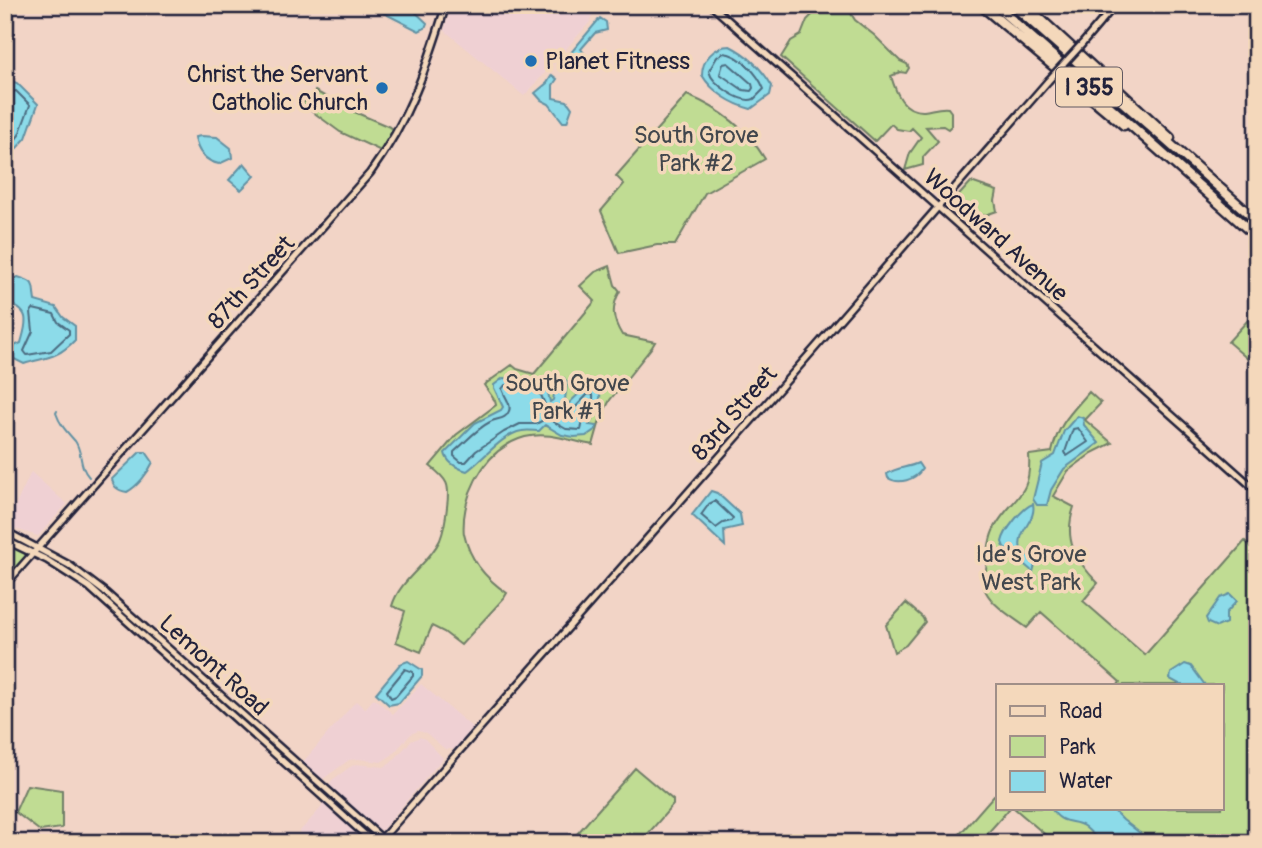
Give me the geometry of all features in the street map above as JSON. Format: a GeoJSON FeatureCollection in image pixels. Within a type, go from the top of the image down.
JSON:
{"type":"FeatureCollection","features":[{"type":"Feature","properties":{"kind":"highway"},"geometry":{"type":"LineString","coordinates":[[981,5],[1104,110],[1180,170]]}},
{"type":"Feature","properties":{"kind":"highway","name":"I 355"},"geometry":{"type":"LineString","coordinates":[[995,5],[1257,237]]}},
{"type":"Feature","properties":{"kind":"highway","name":"I 355"},"geometry":{"type":"LineString","coordinates":[[1013,5],[1257,221]]}},
{"type":"Feature","properties":{"kind":"highway"},"geometry":{"type":"LineString","coordinates":[[1025,5],[1163,130],[1195,166]]}},
{"type":"Feature","properties":{"kind":"main road","name":"87th Street"},"geometry":{"type":"LineString","coordinates":[[5,585],[370,173],[396,136],[410,109],[446,5]]}},
{"type":"Feature","properties":{"kind":"main road","name":"Woodward Avenue"},"geometry":{"type":"LineString","coordinates":[[711,5],[1257,491]]}},
{"type":"Feature","properties":{"kind":"main road","name":"83rd Street"},"geometry":{"type":"LineString","coordinates":[[380,842],[1115,5]]}},
{"type":"Feature","properties":{"kind":"main road","name":"Lemont Road"},"geometry":{"type":"LineString","coordinates":[[5,531],[69,565],[106,593],[380,842]]}},
{"type":"Feature","properties":{"kind":"main road","name":"Lemont Road"},"geometry":{"type":"LineString","coordinates":[[5,540],[35,553],[84,584],[380,842]]}},
{"type":"Feature","properties":{"kind":"shaded area"},"geometry":{"type":"Polygon","coordinates":[[[452,5],[595,5],[590,22],[524,96],[444,30],[452,5]]]}},
{"type":"Feature","properties":{"kind":"shaded area"},"geometry":{"type":"Polygon","coordinates":[[[31,472],[67,504],[38,536],[6,526],[31,472]]]}},
{"type":"Feature","properties":{"kind":"shaded area"},"geometry":{"type":"Polygon","coordinates":[[[421,684],[473,728],[455,749],[445,749],[426,733],[418,731],[411,734],[392,755],[381,762],[349,760],[321,780],[302,763],[356,701],[365,709],[374,698],[393,714],[421,684]]]}},
{"type":"Feature","properties":{"kind":"shaded area"},"geometry":{"type":"Polygon","coordinates":[[[420,737],[443,758],[382,830],[375,829],[329,788],[332,780],[356,764],[384,767],[411,741],[420,737]]]}},
{"type":"Feature","properties":{"kind":"shaded area"},"geometry":{"type":"Polygon","coordinates":[[[323,803],[367,843],[310,843],[299,832],[323,803]]]}},
{"type":"Feature","properties":{"kind":"green space"},"geometry":{"type":"Polygon","coordinates":[[[834,5],[851,5],[850,12],[855,20],[900,61],[907,64],[909,68],[906,73],[900,72],[891,76],[898,95],[906,105],[924,111],[948,108],[951,112],[951,126],[948,129],[943,126],[926,127],[938,141],[923,157],[923,165],[905,170],[910,153],[921,137],[912,128],[909,131],[897,129],[891,124],[875,141],[781,57],[791,41],[801,35],[807,20],[814,13],[830,10],[834,5]]]}},
{"type":"Feature","properties":{"kind":"green space"},"geometry":{"type":"Polygon","coordinates":[[[315,91],[392,128],[381,151],[340,132],[302,104],[315,91]]]}},
{"type":"Feature","properties":{"kind":"green space","name":"South Grove Park #2"},"geometry":{"type":"Polygon","coordinates":[[[687,95],[710,106],[741,129],[765,159],[705,193],[675,245],[657,245],[619,253],[601,211],[624,184],[616,176],[687,95]]]}},
{"type":"Feature","properties":{"kind":"green space"},"geometry":{"type":"Polygon","coordinates":[[[971,182],[997,191],[997,211],[968,221],[950,205],[971,182]]]}},
{"type":"Feature","properties":{"kind":"green space","name":"South Grove Park #1"},"geometry":{"type":"Polygon","coordinates":[[[610,266],[615,285],[620,291],[614,313],[622,335],[655,342],[610,400],[601,417],[593,445],[534,435],[512,442],[482,468],[466,505],[464,534],[470,553],[480,568],[492,582],[507,593],[504,598],[461,645],[432,626],[421,652],[396,642],[405,611],[392,606],[396,596],[435,549],[445,524],[448,488],[441,475],[430,466],[456,435],[496,405],[484,385],[512,365],[534,374],[595,301],[580,286],[595,272],[610,266]]]}},
{"type":"Feature","properties":{"kind":"green space"},"geometry":{"type":"Polygon","coordinates":[[[1257,301],[1257,367],[1228,342],[1249,319],[1249,309],[1257,301]]]}},
{"type":"Feature","properties":{"kind":"green space","name":"Ide's Grove West Park"},"geometry":{"type":"Polygon","coordinates":[[[1089,392],[1101,403],[1085,420],[1112,443],[1092,453],[1068,471],[1053,496],[1074,507],[1070,530],[1073,549],[1077,558],[1098,583],[1083,601],[1145,655],[1245,541],[1257,552],[1257,843],[1055,843],[1016,810],[1224,810],[1224,684],[1119,684],[1120,682],[1041,612],[1027,628],[999,607],[985,589],[984,578],[991,537],[1001,517],[1024,488],[1029,455],[1052,452],[1062,426],[1089,392]]]}},
{"type":"Feature","properties":{"kind":"green space"},"geometry":{"type":"Polygon","coordinates":[[[5,543],[24,552],[26,556],[5,581],[5,543]]]}},
{"type":"Feature","properties":{"kind":"green space"},"geometry":{"type":"Polygon","coordinates":[[[906,603],[925,622],[906,645],[894,652],[886,625],[906,603]]]}},
{"type":"Feature","properties":{"kind":"green space"},"geometry":{"type":"Polygon","coordinates":[[[635,768],[673,800],[673,805],[640,843],[569,843],[635,768]]]}},
{"type":"Feature","properties":{"kind":"green space"},"geometry":{"type":"Polygon","coordinates":[[[27,785],[62,790],[62,828],[40,831],[15,812],[27,785]]]}},
{"type":"Feature","properties":{"kind":"green space"},"geometry":{"type":"Polygon","coordinates":[[[994,795],[996,810],[1008,810],[979,843],[952,843],[994,795]]]}},
{"type":"Feature","properties":{"kind":"water"},"geometry":{"type":"Polygon","coordinates":[[[368,5],[408,5],[427,23],[425,28],[419,31],[368,5]]]}},
{"type":"Feature","properties":{"kind":"water"},"geometry":{"type":"Polygon","coordinates":[[[600,18],[606,22],[607,30],[595,33],[581,49],[587,57],[584,65],[563,67],[563,62],[600,18]]]}},
{"type":"Feature","properties":{"kind":"water"},"geometry":{"type":"Polygon","coordinates":[[[730,46],[754,63],[772,86],[770,95],[751,109],[723,96],[711,87],[702,75],[704,64],[710,55],[719,48],[730,46]]]}},
{"type":"Feature","properties":{"kind":"water"},"geometry":{"type":"Polygon","coordinates":[[[552,75],[557,79],[553,85],[553,98],[567,101],[572,108],[567,122],[563,122],[549,104],[535,93],[552,75]]]}},
{"type":"Feature","properties":{"kind":"water"},"geometry":{"type":"Polygon","coordinates":[[[11,81],[17,83],[38,104],[26,138],[7,159],[5,91],[11,81]]]}},
{"type":"Feature","properties":{"kind":"water"},"geometry":{"type":"Polygon","coordinates":[[[195,137],[217,137],[231,148],[232,158],[219,164],[206,158],[196,142],[195,137]]]}},
{"type":"Feature","properties":{"kind":"water"},"geometry":{"type":"Polygon","coordinates":[[[244,163],[255,176],[241,190],[229,180],[244,163]]]}},
{"type":"Feature","properties":{"kind":"water"},"geometry":{"type":"Polygon","coordinates":[[[18,277],[32,284],[35,301],[56,307],[63,317],[75,326],[75,340],[63,351],[24,364],[12,358],[12,347],[21,343],[26,324],[24,314],[5,303],[5,282],[18,277]]]}},
{"type":"Feature","properties":{"kind":"water"},"geometry":{"type":"Polygon","coordinates":[[[503,378],[532,381],[548,392],[550,402],[553,400],[556,383],[564,378],[567,382],[567,405],[588,385],[595,387],[600,396],[589,425],[597,426],[596,429],[586,436],[574,437],[562,435],[545,425],[539,431],[522,431],[500,442],[467,471],[456,467],[445,453],[475,423],[501,410],[503,407],[494,385],[503,378]]]}},
{"type":"Feature","properties":{"kind":"water"},"geometry":{"type":"Polygon","coordinates":[[[1077,416],[1083,418],[1084,425],[1099,443],[1064,469],[1051,490],[1047,505],[1037,505],[1033,499],[1042,463],[1055,455],[1064,431],[1077,416]]]}},
{"type":"Feature","properties":{"kind":"water"},"geometry":{"type":"Polygon","coordinates":[[[140,452],[146,452],[153,462],[151,466],[142,479],[127,492],[119,490],[112,479],[140,452]]]}},
{"type":"Feature","properties":{"kind":"water"},"geometry":{"type":"Polygon","coordinates":[[[918,463],[922,469],[911,479],[897,481],[888,478],[887,474],[891,472],[918,463]]]}},
{"type":"Feature","properties":{"kind":"water"},"geometry":{"type":"Polygon","coordinates":[[[711,491],[717,493],[740,514],[742,526],[724,530],[725,546],[692,515],[711,491]]]}},
{"type":"Feature","properties":{"kind":"water"},"geometry":{"type":"Polygon","coordinates":[[[1033,504],[1032,516],[1020,543],[1021,550],[1036,561],[1033,572],[1004,547],[1002,542],[1014,520],[1033,504]]]}},
{"type":"Feature","properties":{"kind":"water"},"geometry":{"type":"Polygon","coordinates":[[[1230,594],[1237,601],[1226,613],[1226,623],[1217,627],[1208,623],[1206,618],[1220,598],[1230,594]]]}},
{"type":"Feature","properties":{"kind":"water"},"geometry":{"type":"Polygon","coordinates":[[[408,661],[422,670],[422,676],[399,703],[389,705],[376,693],[400,664],[408,661]]]}},
{"type":"Feature","properties":{"kind":"water"},"geometry":{"type":"Polygon","coordinates":[[[1185,664],[1191,666],[1204,684],[1179,684],[1170,679],[1171,673],[1185,664]]]}},
{"type":"Feature","properties":{"kind":"water"},"geometry":{"type":"Polygon","coordinates":[[[1052,810],[1113,810],[1153,843],[1102,843],[1081,824],[1064,820],[1052,810]]]}},
{"type":"Feature","properties":{"kind":"waterway"},"geometry":{"type":"LineString","coordinates":[[57,411],[62,425],[77,445],[83,468],[89,477]]}},
{"type":"Feature","properties":{"kind":"place","name":"Planet Fitness"},"geometry":{"type":"Point","coordinates":[531,61]}},
{"type":"Feature","properties":{"kind":"place","name":"Christ the Servant Catholic Church"},"geometry":{"type":"Point","coordinates":[382,88]}}]}
